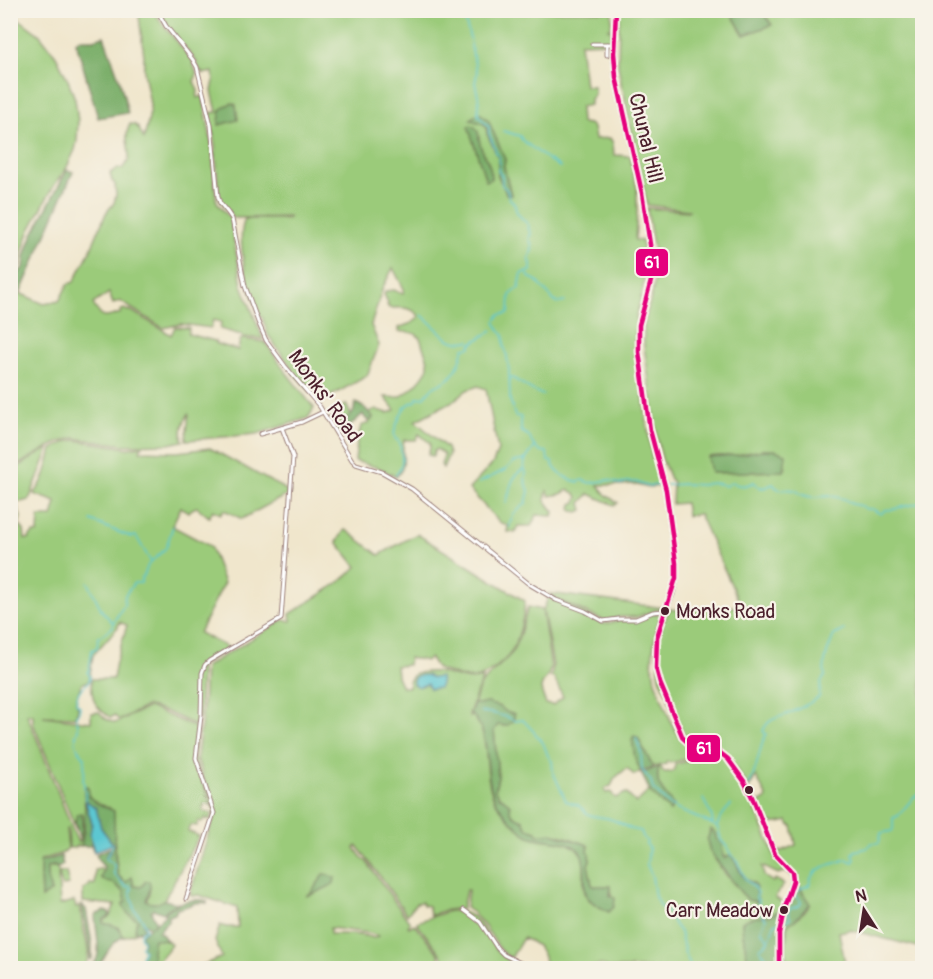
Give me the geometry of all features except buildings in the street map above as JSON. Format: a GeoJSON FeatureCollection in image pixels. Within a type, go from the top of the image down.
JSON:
{"type":"FeatureCollection","features":[{"type":"Feature","properties":{"kind":"main road","name":"Chunal Hill"},"geometry":{"type":"LineString","coordinates":[[616,10],[614,44],[617,83],[642,193],[652,256],[651,281],[638,331],[643,378],[652,438],[666,490],[676,563],[675,583],[657,637],[656,668],[683,738],[692,746],[719,752],[728,759],[752,797],[775,854],[792,873],[793,881],[779,934],[779,969]]}},
{"type":"Feature","properties":{"kind":"street","name":"Monks' Road"},"geometry":{"type":"LineString","coordinates":[[157,10],[166,26],[197,67],[211,125],[218,197],[232,219],[245,286],[258,322],[266,339],[323,412],[354,462],[382,472],[412,489],[529,584],[556,600],[603,621],[636,619],[655,611],[666,612]]}},
{"type":"Feature","properties":{"kind":"street"},"geometry":{"type":"LineString","coordinates":[[592,44],[614,44]]}},
{"type":"Feature","properties":{"kind":"street"},"geometry":{"type":"LineString","coordinates":[[607,44],[607,56]]}},
{"type":"Feature","properties":{"kind":"street"},"geometry":{"type":"LineString","coordinates":[[260,434],[310,420],[323,412]]}},
{"type":"Feature","properties":{"kind":"street"},"geometry":{"type":"LineString","coordinates":[[186,899],[214,813],[196,758],[201,717],[203,668],[209,661],[281,619],[293,457],[282,428]]}},
{"type":"Feature","properties":{"kind":"street"},"geometry":{"type":"LineString","coordinates":[[464,910],[480,922],[504,955],[531,969]]}},
{"type":"Feature","properties":{"kind":"street"},"geometry":{"type":"LineString","coordinates":[[589,969],[602,966],[606,969]]}},
{"type":"Feature","properties":{"kind":"green space"},"geometry":{"type":"Polygon","coordinates":[[[141,11],[154,11],[192,60],[197,75],[194,81],[198,91],[197,98],[203,96],[212,146],[216,199],[230,218],[242,285],[263,339],[242,337],[220,329],[221,322],[213,320],[211,328],[181,324],[163,328],[120,301],[113,304],[109,293],[93,304],[104,317],[121,313],[120,311],[124,309],[130,310],[171,335],[175,327],[189,328],[188,334],[238,350],[240,340],[243,339],[265,342],[314,408],[308,418],[257,434],[186,440],[189,413],[182,430],[183,441],[169,444],[124,445],[74,438],[47,448],[11,469],[10,289],[44,304],[59,301],[68,284],[74,282],[106,213],[114,203],[115,184],[110,173],[118,168],[122,169],[128,161],[127,134],[130,124],[138,127],[144,139],[150,113],[144,75],[139,16],[141,11]]]}},
{"type":"Feature","properties":{"kind":"green space"},"geometry":{"type":"Polygon","coordinates":[[[158,11],[612,11],[611,28],[607,29],[611,29],[612,42],[580,43],[585,86],[594,86],[594,95],[590,99],[590,105],[580,107],[581,123],[589,124],[593,128],[595,139],[610,138],[614,155],[630,156],[637,189],[635,240],[642,241],[644,262],[644,279],[636,316],[635,339],[652,458],[664,486],[598,485],[606,495],[618,503],[614,505],[589,494],[581,503],[583,510],[579,512],[571,509],[578,497],[575,493],[568,490],[550,496],[547,491],[545,500],[554,512],[553,516],[537,515],[531,526],[518,526],[515,532],[507,532],[508,526],[499,522],[469,489],[493,463],[498,450],[486,389],[478,386],[467,390],[453,401],[415,421],[447,448],[449,454],[443,468],[441,465],[444,455],[437,449],[433,456],[428,455],[430,443],[419,434],[416,440],[404,440],[402,468],[396,477],[382,469],[355,461],[361,426],[369,423],[373,417],[369,412],[376,410],[388,413],[395,410],[385,397],[403,395],[427,370],[428,361],[420,338],[413,333],[399,331],[399,328],[413,322],[419,316],[409,309],[389,308],[387,305],[384,294],[386,291],[394,290],[403,294],[404,289],[393,268],[383,287],[371,325],[379,345],[367,376],[320,402],[293,373],[268,335],[262,317],[259,315],[246,273],[241,244],[245,219],[288,219],[289,217],[233,218],[220,200],[210,113],[217,112],[212,91],[213,72],[203,74],[200,71],[196,61],[158,11]],[[475,120],[486,127],[498,157],[498,176],[511,195],[504,167],[505,159],[488,121],[475,120]]]}},
{"type":"Feature","properties":{"kind":"green space"},"geometry":{"type":"Polygon","coordinates":[[[620,11],[730,11],[744,35],[771,25],[762,11],[922,11],[922,948],[850,930],[839,932],[848,968],[785,968],[787,924],[808,908],[802,890],[776,853],[796,845],[792,826],[788,821],[773,823],[764,821],[757,804],[767,798],[756,776],[749,788],[725,753],[696,746],[686,740],[668,699],[670,697],[662,684],[658,666],[658,639],[669,609],[741,606],[699,514],[687,516],[685,503],[672,504],[673,482],[662,459],[658,442],[644,346],[644,325],[655,278],[654,252],[647,208],[689,210],[647,205],[618,65],[620,11]],[[768,450],[709,457],[712,473],[784,471],[786,467],[768,450]]]}},
{"type":"Feature","properties":{"kind":"green space"},"geometry":{"type":"Polygon","coordinates":[[[730,11],[762,11],[772,25],[744,35],[730,11]]]}},
{"type":"Feature","properties":{"kind":"green space"},"geometry":{"type":"Polygon","coordinates":[[[11,13],[40,35],[56,56],[75,99],[78,121],[75,150],[29,232],[21,255],[21,264],[11,275],[11,13]]]}},
{"type":"Feature","properties":{"kind":"green space"},"geometry":{"type":"Polygon","coordinates":[[[104,36],[120,81],[128,113],[98,118],[76,42],[79,39],[104,36]]]}},
{"type":"Feature","properties":{"kind":"green space"},"geometry":{"type":"Polygon","coordinates":[[[232,103],[236,105],[238,120],[219,125],[221,111],[232,103]]]}},
{"type":"Feature","properties":{"kind":"green space"},"geometry":{"type":"Polygon","coordinates":[[[480,113],[488,120],[505,159],[504,167],[511,195],[507,195],[498,176],[498,157],[487,134],[487,129],[484,124],[470,120],[480,113]]]}},
{"type":"Feature","properties":{"kind":"green space"},"geometry":{"type":"Polygon","coordinates":[[[471,125],[477,130],[480,145],[489,165],[491,179],[486,181],[468,126],[471,125]]]}},
{"type":"Feature","properties":{"kind":"green space"},"geometry":{"type":"Polygon","coordinates":[[[67,170],[73,172],[20,294],[11,289],[14,277],[24,267],[32,236],[67,170]]]}},
{"type":"Feature","properties":{"kind":"green space"},"geometry":{"type":"Polygon","coordinates":[[[356,403],[365,408],[373,417],[372,420],[369,421],[363,414],[340,435],[336,428],[353,413],[356,403]]]}},
{"type":"Feature","properties":{"kind":"green space"},"geometry":{"type":"Polygon","coordinates":[[[346,404],[351,415],[336,428],[330,419],[346,404]]]}},
{"type":"Feature","properties":{"kind":"green space"},"geometry":{"type":"Polygon","coordinates":[[[75,440],[128,448],[142,446],[140,451],[177,452],[210,448],[290,492],[242,519],[224,510],[221,514],[213,510],[209,517],[197,507],[188,512],[181,507],[172,526],[210,546],[224,583],[199,633],[229,648],[201,665],[200,711],[197,725],[147,706],[119,720],[114,715],[111,718],[100,710],[93,697],[91,679],[113,679],[127,625],[119,622],[118,627],[93,655],[89,681],[81,684],[77,697],[78,708],[75,717],[43,716],[91,722],[91,713],[99,712],[106,719],[115,723],[149,707],[197,728],[194,758],[211,805],[204,804],[203,811],[212,813],[210,820],[205,818],[202,822],[198,821],[197,826],[191,825],[188,831],[199,836],[164,900],[153,903],[146,900],[150,884],[146,881],[141,887],[134,886],[132,878],[126,882],[118,875],[110,808],[94,801],[84,788],[84,838],[81,846],[69,848],[68,829],[66,830],[68,848],[63,853],[41,860],[40,878],[41,898],[51,892],[47,867],[56,867],[59,873],[66,872],[69,885],[62,886],[58,874],[60,905],[74,901],[76,907],[80,906],[88,951],[87,962],[84,968],[10,968],[11,471],[49,449],[29,500],[16,503],[21,517],[19,525],[24,530],[25,539],[29,539],[33,533],[38,533],[39,517],[52,517],[56,502],[34,494],[43,478],[52,449],[75,440]],[[27,714],[78,843],[82,814],[75,822],[76,829],[33,723],[33,715],[27,714]]]}},
{"type":"Feature","properties":{"kind":"green space"},"geometry":{"type":"Polygon","coordinates":[[[775,450],[786,454],[784,471],[711,473],[708,457],[775,450]]]}},
{"type":"Feature","properties":{"kind":"green space"},"geometry":{"type":"Polygon","coordinates":[[[345,529],[379,555],[417,534],[525,601],[520,629],[513,649],[493,670],[480,678],[466,678],[437,669],[430,658],[425,661],[409,658],[408,665],[396,666],[397,676],[402,687],[409,687],[409,681],[415,673],[435,672],[471,680],[483,678],[469,714],[477,722],[482,732],[491,791],[495,801],[511,821],[526,834],[569,844],[579,851],[584,863],[586,895],[593,904],[609,912],[614,905],[611,887],[593,887],[588,865],[589,846],[554,833],[541,835],[528,829],[523,820],[511,813],[509,805],[503,798],[497,795],[495,790],[498,777],[494,730],[498,725],[504,726],[514,718],[514,714],[507,713],[495,705],[474,704],[483,682],[512,653],[520,634],[528,607],[542,610],[551,667],[541,689],[546,704],[553,705],[563,697],[554,678],[550,677],[553,666],[543,610],[548,598],[605,624],[637,620],[650,614],[662,613],[653,650],[655,681],[672,724],[681,739],[700,749],[700,756],[670,763],[667,761],[666,764],[653,767],[638,738],[635,751],[641,771],[634,775],[627,768],[615,778],[611,786],[604,789],[606,793],[611,792],[616,798],[626,793],[636,803],[649,791],[670,811],[673,805],[659,783],[659,767],[661,766],[663,772],[672,772],[675,764],[721,754],[736,771],[748,791],[774,854],[791,873],[778,874],[762,866],[764,876],[773,882],[775,879],[784,884],[775,897],[784,904],[783,909],[770,915],[742,922],[748,968],[608,968],[601,965],[583,968],[545,968],[544,957],[540,949],[523,938],[511,958],[500,949],[475,914],[466,908],[468,890],[466,890],[462,909],[446,910],[431,916],[428,906],[423,905],[422,902],[416,903],[407,915],[357,846],[355,848],[410,923],[408,926],[414,924],[439,954],[439,968],[196,968],[222,957],[215,941],[220,925],[238,927],[237,908],[190,894],[215,813],[197,758],[205,667],[283,620],[291,621],[290,614],[337,584],[357,567],[337,542],[345,529]],[[710,830],[708,844],[718,864],[748,900],[758,902],[755,884],[747,881],[728,856],[723,857],[722,845],[710,830]],[[330,928],[330,934],[374,938],[378,936],[369,933],[330,928]]]}},
{"type":"Feature","properties":{"kind":"green space"},"geometry":{"type":"Polygon","coordinates":[[[549,594],[665,608],[636,617],[619,617],[605,621],[549,594]]]}},
{"type":"Feature","properties":{"kind":"green space"},"geometry":{"type":"Polygon","coordinates":[[[489,703],[514,714],[512,723],[507,726],[498,725],[494,730],[498,777],[495,790],[499,797],[510,805],[513,815],[523,820],[527,828],[537,831],[538,834],[552,833],[589,846],[588,865],[592,885],[611,886],[610,896],[615,898],[614,907],[609,912],[588,898],[585,889],[583,858],[575,847],[563,842],[529,836],[511,821],[497,803],[492,793],[483,732],[470,713],[474,704],[489,703]]]}},
{"type":"Feature","properties":{"kind":"green space"},"geometry":{"type":"Polygon","coordinates":[[[634,736],[638,738],[653,767],[641,771],[635,759],[632,739],[634,736]]]}},
{"type":"Feature","properties":{"kind":"green space"},"geometry":{"type":"Polygon","coordinates":[[[659,767],[659,783],[673,805],[670,811],[651,793],[641,773],[659,767]]]}},
{"type":"Feature","properties":{"kind":"green space"},"geometry":{"type":"Polygon","coordinates":[[[86,786],[89,791],[88,796],[114,811],[115,856],[118,875],[126,882],[132,877],[134,886],[141,887],[149,881],[150,888],[146,900],[150,903],[164,900],[178,903],[166,910],[164,913],[153,909],[151,911],[156,922],[152,926],[164,916],[166,911],[181,903],[191,900],[207,901],[207,903],[194,903],[177,909],[175,914],[168,916],[168,921],[158,932],[167,941],[154,939],[153,958],[144,968],[137,968],[144,950],[141,935],[150,927],[143,923],[144,929],[135,933],[138,920],[128,914],[125,909],[124,892],[113,883],[101,878],[104,867],[96,854],[112,847],[113,844],[101,828],[96,808],[85,800],[84,788],[86,786]]]}},
{"type":"Feature","properties":{"kind":"green space"},"geometry":{"type":"Polygon","coordinates":[[[85,801],[92,823],[91,844],[94,852],[91,846],[81,846],[85,801]]]}},
{"type":"Feature","properties":{"kind":"green space"},"geometry":{"type":"Polygon","coordinates":[[[82,813],[80,841],[75,822],[77,815],[82,813]]]}},
{"type":"Feature","properties":{"kind":"green space","name":"Carr Meadow"},"geometry":{"type":"Polygon","coordinates":[[[711,829],[722,845],[723,857],[726,859],[730,855],[745,879],[755,884],[758,902],[748,900],[744,896],[710,852],[707,840],[711,829]]]}},
{"type":"Feature","properties":{"kind":"green space"},"geometry":{"type":"Polygon","coordinates":[[[61,856],[63,865],[58,868],[47,867],[51,892],[41,898],[40,862],[61,856]]]}},
{"type":"Feature","properties":{"kind":"green space"},"geometry":{"type":"Polygon","coordinates":[[[103,869],[101,878],[113,883],[124,892],[126,902],[123,903],[126,912],[139,920],[136,922],[135,933],[123,937],[119,928],[103,924],[115,905],[83,902],[83,889],[90,883],[95,884],[95,870],[103,869]]]}},
{"type":"Feature","properties":{"kind":"green space"},"geometry":{"type":"Polygon","coordinates":[[[324,874],[335,878],[334,883],[306,896],[312,892],[324,874]]]}},
{"type":"Feature","properties":{"kind":"green space"},"geometry":{"type":"Polygon","coordinates":[[[795,881],[810,904],[787,925],[785,968],[748,968],[742,922],[749,918],[773,914],[791,903],[795,881]]]}},
{"type":"Feature","properties":{"kind":"green space"},"geometry":{"type":"Polygon","coordinates":[[[82,905],[86,909],[92,943],[92,959],[90,960],[89,946],[82,905]]]}},
{"type":"Feature","properties":{"kind":"green space"},"geometry":{"type":"Polygon","coordinates":[[[104,911],[109,912],[110,916],[103,920],[103,923],[116,927],[123,937],[111,946],[97,968],[87,968],[95,962],[98,952],[95,915],[104,911]]]}},
{"type":"Feature","properties":{"kind":"green space"},"geometry":{"type":"Polygon","coordinates":[[[449,911],[468,914],[475,918],[502,955],[528,968],[442,968],[440,953],[417,922],[449,911]]]}},
{"type":"Feature","properties":{"kind":"green space"},"geometry":{"type":"Polygon","coordinates":[[[154,938],[167,940],[171,944],[151,968],[144,968],[153,958],[154,938]]]}},
{"type":"Feature","properties":{"kind":"water"},"geometry":{"type":"Polygon","coordinates":[[[426,675],[433,678],[440,677],[439,688],[430,689],[427,684],[418,687],[413,684],[416,676],[426,675]]]}},
{"type":"Feature","properties":{"kind":"water"},"geometry":{"type":"Polygon","coordinates":[[[85,800],[96,808],[101,828],[113,844],[94,852],[90,834],[92,823],[85,800]]]}},
{"type":"Feature","properties":{"kind":"waterway"},"geometry":{"type":"LineString","coordinates":[[465,10],[465,20],[477,73],[475,83],[479,100],[478,115],[489,127],[490,137],[499,156],[498,171],[502,176],[502,185],[515,204],[518,214],[529,226],[531,233],[529,239],[532,247],[529,260],[531,271],[522,273],[519,288],[510,295],[509,313],[499,315],[495,322],[499,331],[504,335],[510,400],[515,416],[521,417],[521,431],[529,436],[539,451],[547,452],[548,461],[552,462],[559,473],[571,480],[590,483],[609,480],[620,484],[636,482],[646,486],[662,485]]}},
{"type":"Feature","properties":{"kind":"waterway"},"geometry":{"type":"LineString","coordinates":[[503,131],[520,136],[522,140],[560,167]]}},
{"type":"Feature","properties":{"kind":"waterway"},"geometry":{"type":"LineString","coordinates":[[528,274],[554,301],[565,302]]}},
{"type":"Feature","properties":{"kind":"waterway"},"geometry":{"type":"LineString","coordinates":[[422,315],[448,339],[456,342],[470,341]]}},
{"type":"Feature","properties":{"kind":"waterway"},"geometry":{"type":"LineString","coordinates":[[396,475],[402,459],[400,443],[395,438],[395,430],[403,410],[417,398],[425,397],[433,388],[448,379],[457,369],[464,348],[471,347],[471,344],[488,333]]}},
{"type":"Feature","properties":{"kind":"waterway"},"geometry":{"type":"LineString","coordinates":[[510,377],[543,395]]}},
{"type":"Feature","properties":{"kind":"waterway"},"geometry":{"type":"LineString","coordinates":[[510,527],[514,514],[526,503],[529,491],[525,479],[525,460],[535,447]]}},
{"type":"Feature","properties":{"kind":"waterway"},"geometry":{"type":"LineString","coordinates":[[479,483],[505,470],[514,462],[525,460]]}},
{"type":"Feature","properties":{"kind":"waterway"},"geometry":{"type":"LineString","coordinates":[[506,503],[515,476],[524,469]]}},
{"type":"Feature","properties":{"kind":"waterway"},"geometry":{"type":"LineString","coordinates":[[667,485],[714,483],[726,486],[732,482],[737,485],[754,482],[760,488],[764,488],[773,484],[780,489],[795,490],[807,496],[833,496],[845,499],[852,504],[881,514],[885,510],[922,503]]}},
{"type":"Feature","properties":{"kind":"waterway"},"geometry":{"type":"LineString","coordinates":[[85,800],[83,778],[85,758],[76,742],[78,728],[76,715],[79,713],[80,706],[76,703],[78,695],[89,682],[90,676],[87,672],[92,650],[97,648],[98,638],[113,627],[124,605],[125,595],[134,583],[141,583],[142,576],[151,562],[136,536],[131,537],[91,521]]}},
{"type":"Feature","properties":{"kind":"waterway"},"geometry":{"type":"LineString","coordinates":[[151,562],[166,548],[173,526]]}},
{"type":"Feature","properties":{"kind":"waterway"},"geometry":{"type":"LineString","coordinates":[[88,582],[102,611],[112,622]]}},
{"type":"Feature","properties":{"kind":"waterway"},"geometry":{"type":"LineString","coordinates":[[749,785],[766,734],[763,731],[765,727],[774,719],[801,708],[819,697],[830,645],[834,635],[844,630]]}},
{"type":"Feature","properties":{"kind":"waterway"},"geometry":{"type":"LineString","coordinates":[[481,712],[508,717],[515,721],[523,720],[526,723],[543,743],[566,801],[578,805],[588,814],[607,818],[641,831],[649,847],[647,865],[652,876],[655,897],[663,910],[669,913],[680,932],[685,954],[692,968]]}},
{"type":"Feature","properties":{"kind":"waterway"},"geometry":{"type":"LineString","coordinates":[[636,738],[641,752],[642,770],[651,781],[653,789],[672,807],[718,828],[721,840],[736,859],[746,880],[758,893],[757,908],[766,919],[761,930],[769,941]]}},
{"type":"Feature","properties":{"kind":"waterway"},"geometry":{"type":"LineString","coordinates":[[785,921],[790,918],[789,909],[801,903],[795,896],[795,892],[809,885],[811,877],[816,872],[846,859],[853,862],[855,851],[867,848],[872,843],[879,843],[881,833],[892,831],[893,818],[898,816],[913,798],[922,792]]}},
{"type":"Feature","properties":{"kind":"waterway"},"geometry":{"type":"LineString","coordinates":[[703,799],[713,823]]}},
{"type":"Feature","properties":{"kind":"waterway"},"geometry":{"type":"LineString","coordinates":[[717,826],[731,805]]}},
{"type":"Feature","properties":{"kind":"waterway"},"geometry":{"type":"LineString","coordinates":[[113,844],[106,857],[107,860],[114,864],[114,874],[126,887],[130,886],[132,889],[130,891],[134,909],[143,920],[146,930],[140,935],[143,942],[141,947],[144,950],[136,968]]}},
{"type":"Feature","properties":{"kind":"waterway"},"geometry":{"type":"LineString","coordinates":[[771,968],[771,963],[759,948],[768,941],[774,925],[780,922]]}},
{"type":"Feature","properties":{"kind":"transit line","name":"61"},"geometry":{"type":"LineString","coordinates":[[616,10],[614,53],[616,77],[642,193],[652,257],[651,281],[639,325],[639,352],[650,430],[666,490],[676,563],[676,578],[657,637],[656,668],[683,738],[692,746],[719,752],[728,759],[752,797],[775,854],[792,872],[793,881],[779,934],[779,968]]}},
{"type":"Feature","properties":{"kind":"place","name":"Monks Road"},"geometry":{"type":"Point","coordinates":[665,611]}},
{"type":"Feature","properties":{"kind":"place","name":"Carr Meadow"},"geometry":{"type":"Point","coordinates":[784,910]}}]}
